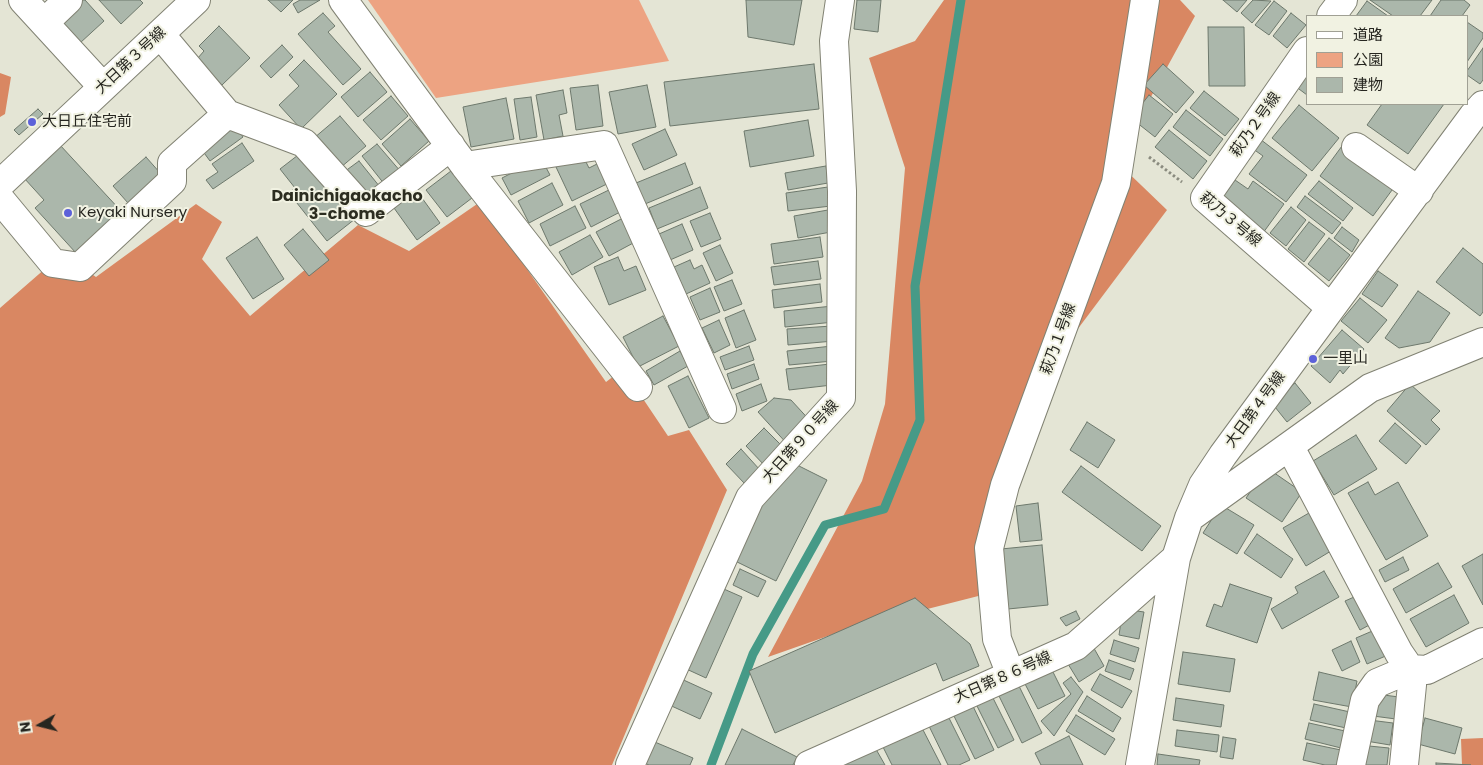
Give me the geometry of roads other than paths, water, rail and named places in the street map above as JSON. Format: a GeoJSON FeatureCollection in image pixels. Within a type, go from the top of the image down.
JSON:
{"type":"FeatureCollection","features":[{"type":"Feature","properties":{"kind":"street"},"geometry":{"type":"LineString","coordinates":[[23,0],[102,86]]}},
{"type":"Feature","properties":{"kind":"street"},"geometry":{"type":"LineString","coordinates":[[45,22],[68,0]]}},
{"type":"Feature","properties":{"kind":"street","name":"大日第３号線"},"geometry":{"type":"LineString","coordinates":[[0,184],[102,86],[196,0]]}},
{"type":"Feature","properties":{"kind":"street"},"geometry":{"type":"LineString","coordinates":[[343,0],[458,156],[638,387]]}},
{"type":"Feature","properties":{"kind":"street","name":"大日第９０号線"},"geometry":{"type":"LineString","coordinates":[[630,765],[750,498],[841,398],[842,191],[834,41],[840,0]]}},
{"type":"Feature","properties":{"kind":"street","name":"萩乃１号線"},"geometry":{"type":"LineString","coordinates":[[1011,675],[997,639],[989,548],[1005,485],[1116,183],[1145,0]]}},
{"type":"Feature","properties":{"kind":"street"},"geometry":{"type":"LineString","coordinates":[[1332,15],[1342,0]]}},
{"type":"Feature","properties":{"kind":"street"},"geometry":{"type":"LineString","coordinates":[[160,34],[227,114],[304,143],[366,212],[458,156],[604,145],[722,409]]}},
{"type":"Feature","properties":{"kind":"street","name":"萩乃２号線"},"geometry":{"type":"LineString","coordinates":[[1205,198],[1306,52]]}},
{"type":"Feature","properties":{"kind":"street","name":"大日第４号線"},"geometry":{"type":"LineString","coordinates":[[1140,765],[1176,558],[1189,518],[1203,485],[1222,455],[1483,105]]}},
{"type":"Feature","properties":{"kind":"street"},"geometry":{"type":"LineString","coordinates":[[0,199],[53,263],[80,267],[172,181],[172,163],[227,114]]}},
{"type":"Feature","properties":{"kind":"street"},"geometry":{"type":"LineString","coordinates":[[1356,147],[1419,190]]}},
{"type":"Feature","properties":{"kind":"street","name":"萩乃３号線"},"geometry":{"type":"LineString","coordinates":[[1205,198],[1331,308]]}},
{"type":"Feature","properties":{"kind":"street"},"geometry":{"type":"LineString","coordinates":[[1189,518],[1370,388],[1483,342]]}},
{"type":"Feature","properties":{"kind":"street"},"geometry":{"type":"LineString","coordinates":[[1290,447],[1399,653],[1410,669],[1412,685],[1404,765]]}},
{"type":"Feature","properties":{"kind":"street","name":"大日第８６号線"},"geometry":{"type":"LineString","coordinates":[[809,765],[1076,646],[1176,558]]}},
{"type":"Feature","properties":{"kind":"street"},"geometry":{"type":"LineString","coordinates":[[1351,765],[1365,700],[1377,683],[1410,669],[1427,670],[1483,642]]}},
{"type":"Feature","properties":{"kind":"waterway"},"geometry":{"type":"LineString","coordinates":[[711,765],[753,654],[825,525],[884,509],[920,420],[915,286],[961,0]]}},
{"type":"Feature","properties":{"kind":"place","name":"大日丘住宅前"},"geometry":{"type":"Point","coordinates":[32,122]}},
{"type":"Feature","properties":{"kind":"place","name":"Keyaki Nursery"},"geometry":{"type":"Point","coordinates":[68,213]}},
{"type":"Feature","properties":{"kind":"place","name":"一里山"},"geometry":{"type":"Point","coordinates":[1313,359]}},
{"type":"Feature","properties":{"kind":"district","name":"Dainichigaokacho 3-chome"},"geometry":{"type":"Point","coordinates":[347,206]}}]}
